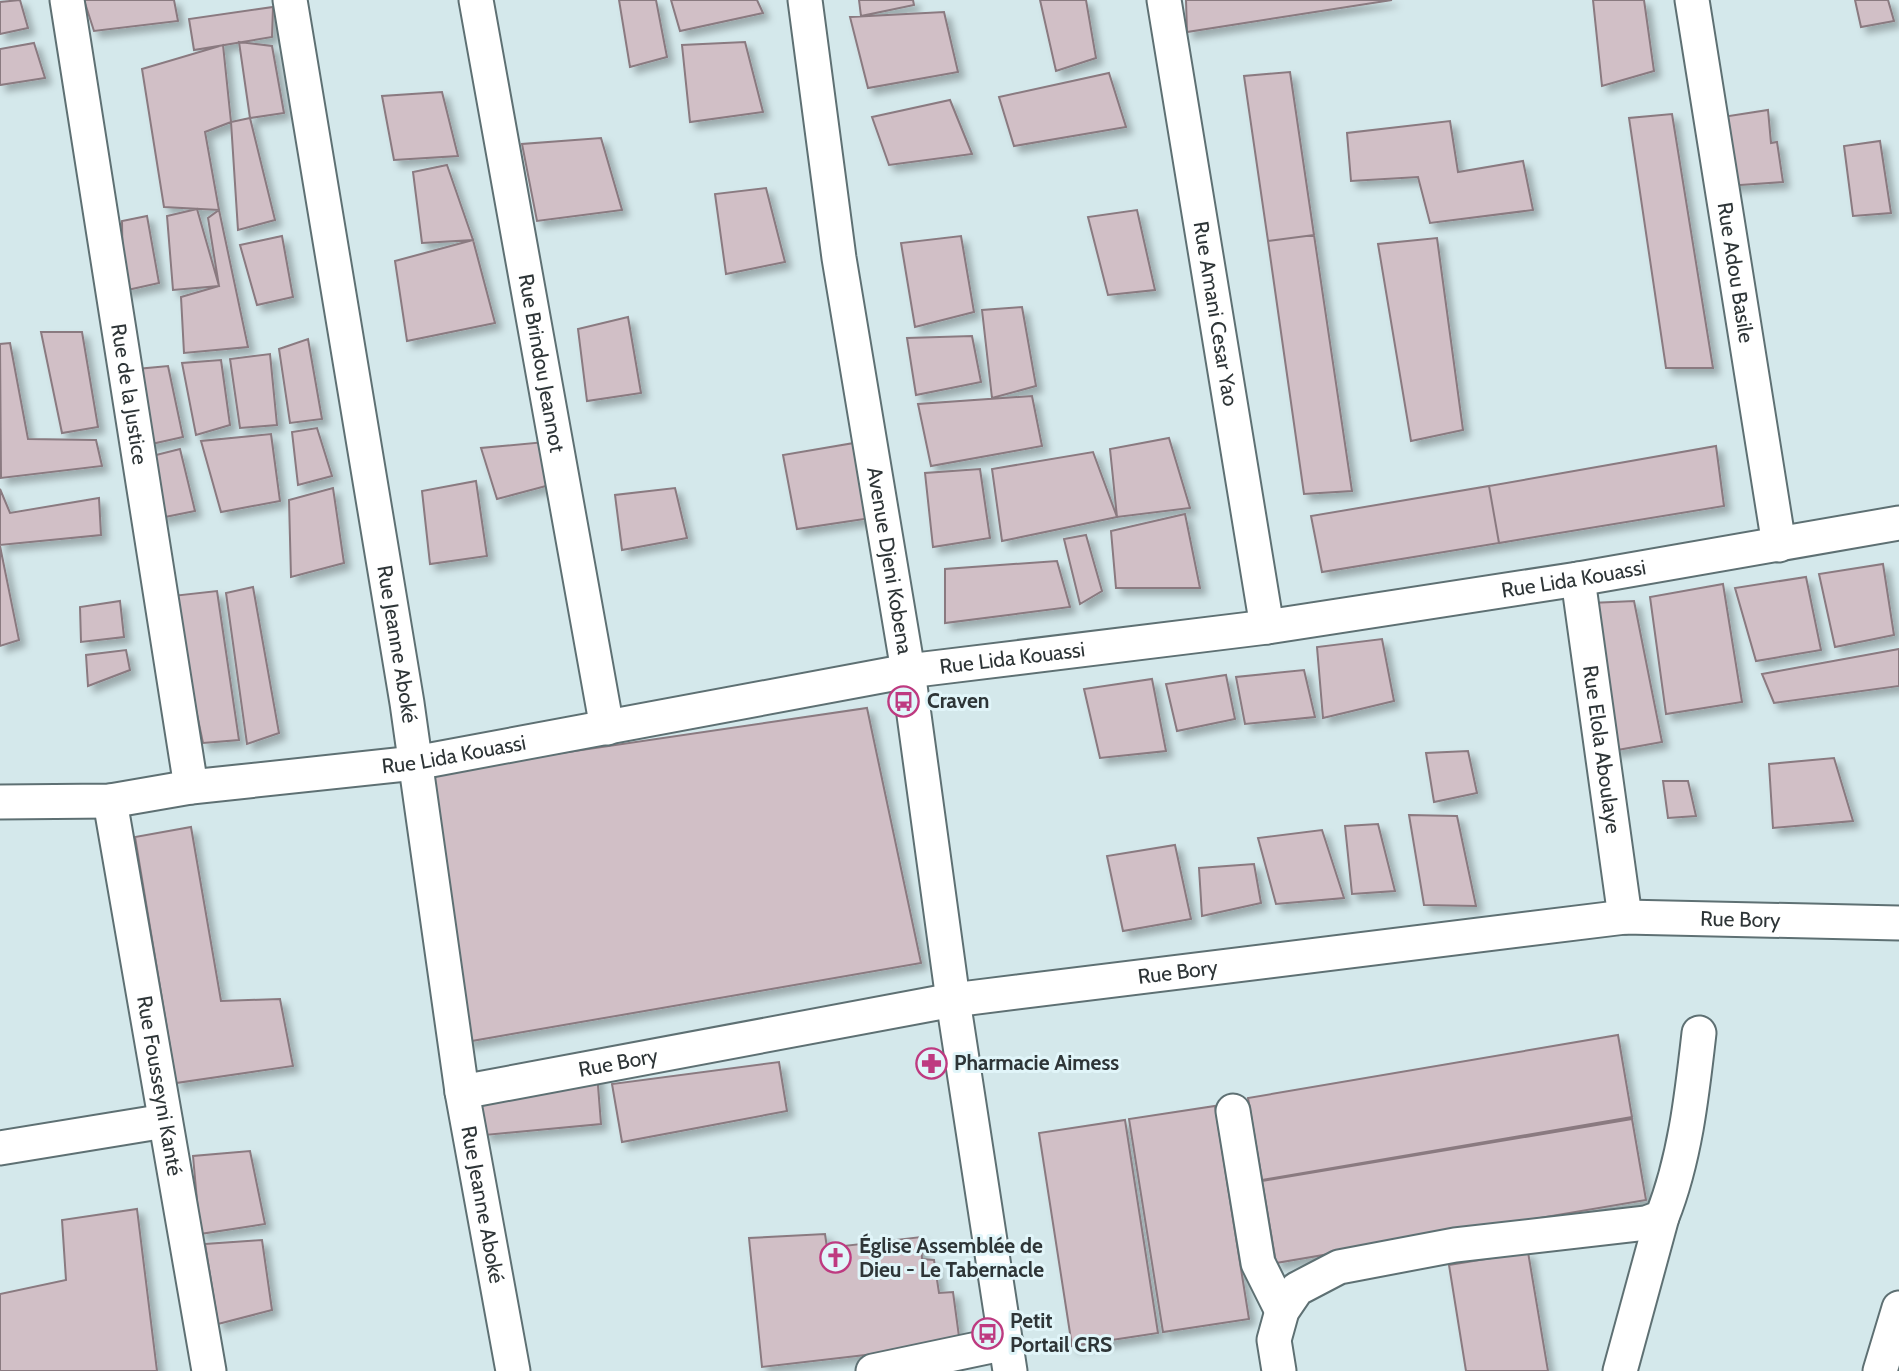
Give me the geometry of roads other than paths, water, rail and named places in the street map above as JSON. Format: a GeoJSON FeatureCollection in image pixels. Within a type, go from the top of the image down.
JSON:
{"type":"FeatureCollection","features":[{"type":"Feature","properties":{"kind":"street","name":"Rue de la Justice"},"geometry":{"type":"LineString","coordinates":[[66,0],[191,787]]}},
{"type":"Feature","properties":{"kind":"street","name":"Rue Jeanne Aboké"},"geometry":{"type":"LineString","coordinates":[[290,0],[415,763],[462,1092],[513,1371]]}},
{"type":"Feature","properties":{"kind":"street","name":"Rue Brindou Jeannot"},"geometry":{"type":"LineString","coordinates":[[476,0],[607,728]]}},
{"type":"Feature","properties":{"kind":"street","name":"Avenue Djeni Kobena"},"geometry":{"type":"LineString","coordinates":[[805,0],[839,258],[908,671],[953,1000],[1008,1357]]}},
{"type":"Feature","properties":{"kind":"street","name":"Rue Amani Cesar Yao"},"geometry":{"type":"LineString","coordinates":[[1164,0],[1267,627]]}},
{"type":"Feature","properties":{"kind":"street","name":"Rue Adou Basile"},"geometry":{"type":"LineString","coordinates":[[1692,0],[1779,545]]}},
{"type":"Feature","properties":{"kind":"street","name":"Rue Lida Kouassi"},"geometry":{"type":"LineString","coordinates":[[0,802],[110,801],[191,787],[415,763],[908,671],[1267,627],[1578,579],[1899,523]]}},
{"type":"Feature","properties":{"kind":"street","name":"Rue Elola Aboulaye"},"geometry":{"type":"LineString","coordinates":[[1578,579],[1625,917]]}},
{"type":"Feature","properties":{"kind":"street","name":"Rue Fousseyni Kanté"},"geometry":{"type":"LineString","coordinates":[[110,801],[209,1371]]}},
{"type":"Feature","properties":{"kind":"street","name":"Rue Bory"},"geometry":{"type":"LineString","coordinates":[[462,1092],[953,1000],[1625,917],[1899,923]]}},
{"type":"Feature","properties":{"kind":"street"},"geometry":{"type":"LineString","coordinates":[[1620,1371],[1670,1196],[1690,1112],[1699,1033]]}},
{"type":"Feature","properties":{"kind":"street"},"geometry":{"type":"LineString","coordinates":[[1233,1111],[1258,1263],[1282,1311]]}},
{"type":"Feature","properties":{"kind":"street"},"geometry":{"type":"LineString","coordinates":[[0,1148],[165,1121]]}},
{"type":"Feature","properties":{"kind":"street"},"geometry":{"type":"LineString","coordinates":[[1279,1371],[1273,1340],[1282,1311],[1297,1289],[1339,1267],[1455,1245],[1646,1223],[1662,1217]]}},
{"type":"Feature","properties":{"kind":"street"},"geometry":{"type":"LineString","coordinates":[[1880,1371],[1899,1308]]}},
{"type":"Feature","properties":{"kind":"street"},"geometry":{"type":"LineString","coordinates":[[873,1371],[1008,1357]]}},
{"type":"Feature","properties":{"kind":"place","name":"Craven"},"geometry":{"type":"Point","coordinates":[904,701]}},
{"type":"Feature","properties":{"kind":"place","name":"Pharmacie Aimess"},"geometry":{"type":"Point","coordinates":[931,1063]}},
{"type":"Feature","properties":{"kind":"place","name":"Église Assemblée de Dieu - Le Tabernacle"},"geometry":{"type":"Point","coordinates":[836,1258]}},
{"type":"Feature","properties":{"kind":"place","name":"Petit Portail CRS"},"geometry":{"type":"Point","coordinates":[987,1333]}}]}
